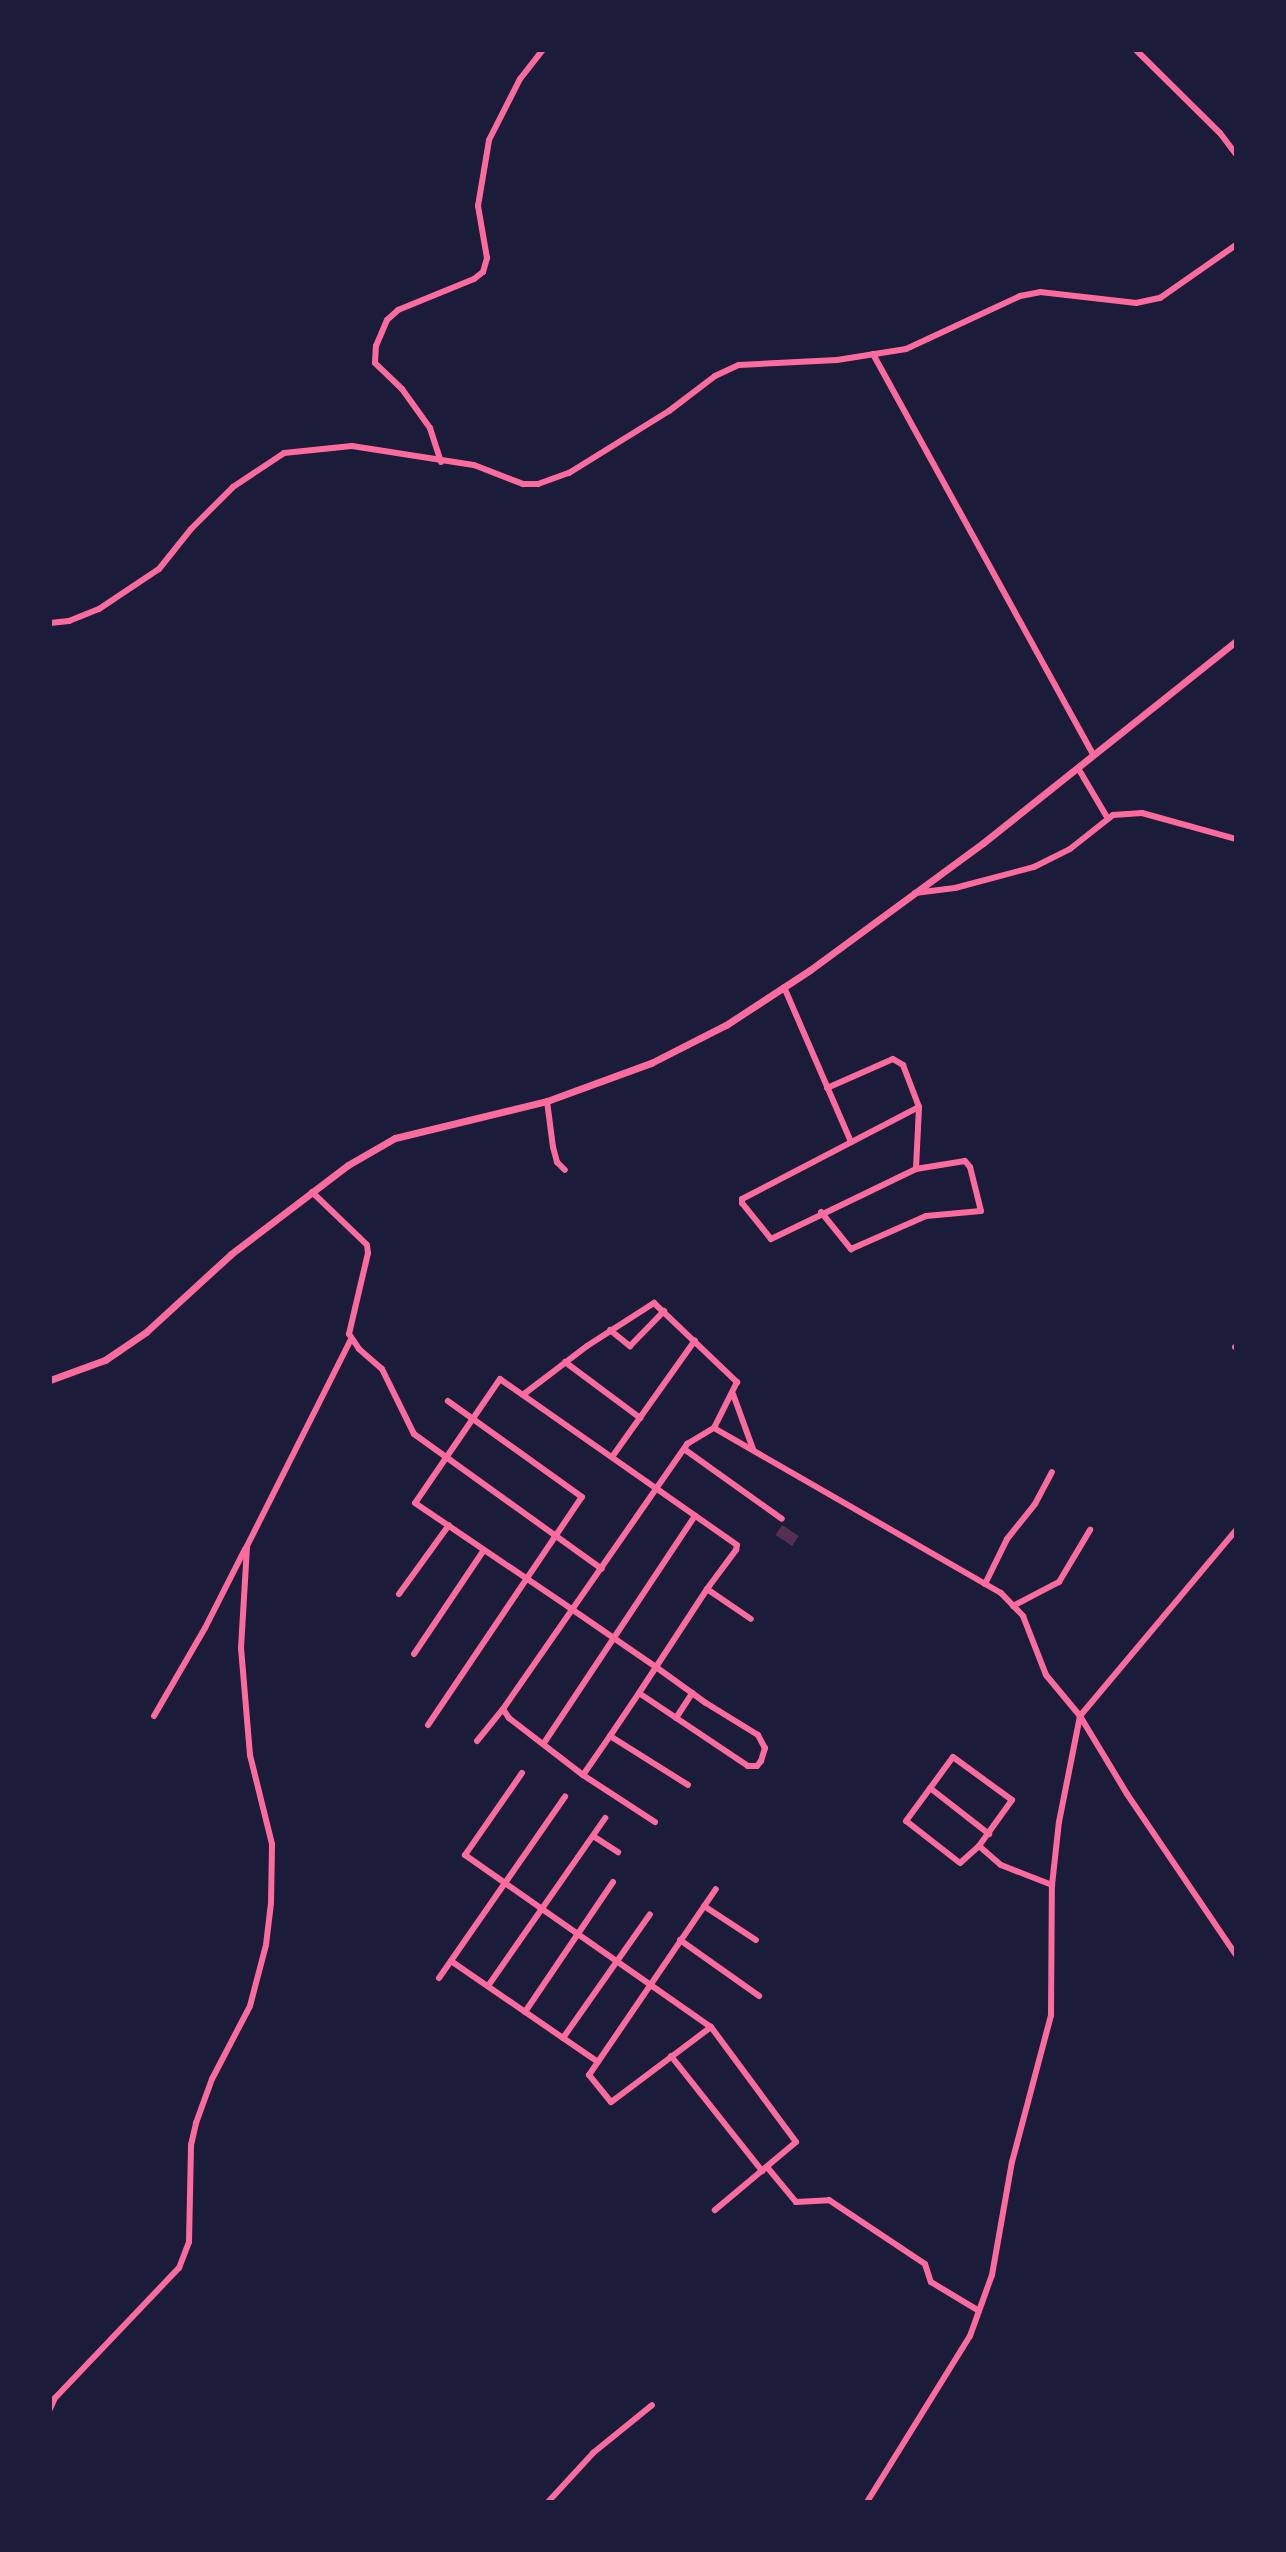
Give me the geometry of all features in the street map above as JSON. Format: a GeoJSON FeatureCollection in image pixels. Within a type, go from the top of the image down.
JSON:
{"type":"FeatureCollection","features":[{"type":"Feature","properties":{"kind":"street"},"geometry":{"type":"LineString","coordinates":[[441,462],[430,428],[402,389],[375,363],[376,346],[387,320],[398,310],[474,279],[483,272],[487,258],[478,206],[489,140],[520,79],[543,50]]}},
{"type":"Feature","properties":{"kind":"street"},"geometry":{"type":"LineString","coordinates":[[1136,50],[1220,133],[1236,154]]}},
{"type":"Feature","properties":{"kind":"street"},"geometry":{"type":"LineString","coordinates":[[50,623],[69,621],[99,609],[159,569],[191,529],[233,487],[284,453],[352,446],[474,465],[523,484],[538,484],[569,473],[669,411],[715,376],[739,365],[820,361],[906,349],[1020,296],[1040,292],[1136,303],[1160,298],[1236,245]]}},
{"type":"Feature","properties":{"kind":"street"},"geometry":{"type":"LineString","coordinates":[[873,354],[1093,754]]}},
{"type":"Feature","properties":{"kind":"street"},"geometry":{"type":"LineString","coordinates":[[50,1380],[105,1360],[146,1332],[231,1254],[348,1165],[395,1138],[547,1101],[651,1063],[726,1025],[915,893],[1236,641]]}},
{"type":"Feature","properties":{"kind":"street"},"geometry":{"type":"LineString","coordinates":[[1078,768],[1108,819]]}},
{"type":"Feature","properties":{"kind":"street"},"geometry":{"type":"LineString","coordinates":[[915,893],[955,888],[1034,867],[1070,849],[1113,815],[1142,813],[1236,839]]}},
{"type":"Feature","properties":{"kind":"street"},"geometry":{"type":"LineString","coordinates":[[784,987],[851,1142]]}},
{"type":"Feature","properties":{"kind":"street"},"geometry":{"type":"LineString","coordinates":[[827,1088],[893,1059],[903,1065],[919,1107],[916,1169]]}},
{"type":"Feature","properties":{"kind":"street"},"geometry":{"type":"LineString","coordinates":[[547,1101],[553,1147],[557,1162],[565,1170]]}},
{"type":"Feature","properties":{"kind":"street"},"geometry":{"type":"LineString","coordinates":[[821,1212],[851,1249],[926,1216],[981,1211],[970,1167],[965,1161],[916,1169],[821,1212],[771,1239],[742,1201],[919,1107]]}},
{"type":"Feature","properties":{"kind":"street"},"geometry":{"type":"LineString","coordinates":[[154,1716],[205,1628],[351,1339],[367,1245],[312,1192]]}},
{"type":"Feature","properties":{"kind":"street"},"geometry":{"type":"LineString","coordinates":[[477,1741],[503,1709],[684,1449],[701,1432],[714,1428],[737,1382],[664,1311],[650,1303],[524,1394]]}},
{"type":"Feature","properties":{"kind":"street"},"geometry":{"type":"LineString","coordinates":[[610,1330],[630,1346],[664,1311]]}},
{"type":"Feature","properties":{"kind":"street"},"geometry":{"type":"LineString","coordinates":[[351,1339],[382,1369],[414,1434],[602,1569]]}},
{"type":"Feature","properties":{"kind":"street"},"geometry":{"type":"LineString","coordinates":[[612,1457],[695,1340]]}},
{"type":"Feature","properties":{"kind":"street"},"geometry":{"type":"LineString","coordinates":[[565,1362],[640,1418]]}},
{"type":"Feature","properties":{"kind":"street"},"geometry":{"type":"LineString","coordinates":[[583,1775],[639,1693],[656,1667],[707,1589],[737,1545],[733,1539],[695,1516],[500,1379],[415,1503],[527,1578],[656,1667],[692,1693],[758,1735],[765,1748],[761,1761],[757,1766],[748,1766],[639,1693]]}},
{"type":"Feature","properties":{"kind":"street"},"geometry":{"type":"LineString","coordinates":[[733,1394],[753,1449]]}},
{"type":"Feature","properties":{"kind":"street"},"geometry":{"type":"LineString","coordinates":[[428,1725],[581,1496],[448,1401]]}},
{"type":"Feature","properties":{"kind":"street"},"geometry":{"type":"LineString","coordinates":[[714,1428],[985,1584],[1013,1606],[1035,1639],[1046,1675],[1080,1716],[1127,1794],[1236,1955]]}},
{"type":"Feature","properties":{"kind":"street"},"geometry":{"type":"LineString","coordinates":[[684,1449],[782,1519]]}},
{"type":"Feature","properties":{"kind":"street"},"geometry":{"type":"LineString","coordinates":[[985,1584],[1007,1539],[1035,1504],[1052,1472]]}},
{"type":"Feature","properties":{"kind":"street"},"geometry":{"type":"LineString","coordinates":[[544,1743],[695,1516]]}},
{"type":"Feature","properties":{"kind":"street"},"geometry":{"type":"LineString","coordinates":[[399,1594],[449,1525]]}},
{"type":"Feature","properties":{"kind":"street"},"geometry":{"type":"LineString","coordinates":[[1013,1606],[1059,1582],[1090,1530]]}},
{"type":"Feature","properties":{"kind":"street"},"geometry":{"type":"LineString","coordinates":[[867,2502],[970,2336],[992,2275],[1012,2162],[1051,2015],[1052,1885],[1059,1822],[1080,1716],[1236,1530]]}},
{"type":"Feature","properties":{"kind":"street"},"geometry":{"type":"LineString","coordinates":[[50,2409],[55,2398],[179,2268],[189,2242],[191,2145],[196,2123],[212,2079],[250,2006],[266,1945],[273,1860],[248,1739],[241,1648],[247,1546]]}},
{"type":"Feature","properties":{"kind":"street"},"geometry":{"type":"LineString","coordinates":[[414,1654],[484,1550]]}},
{"type":"Feature","properties":{"kind":"street"},"geometry":{"type":"LineString","coordinates":[[707,1589],[751,1619]]}},
{"type":"Feature","properties":{"kind":"street"},"geometry":{"type":"LineString","coordinates":[[676,1718],[692,1693]]}},
{"type":"Feature","properties":{"kind":"street"},"geometry":{"type":"LineString","coordinates":[[503,1709],[509,1718],[583,1775],[655,1822]]}},
{"type":"Feature","properties":{"kind":"street"},"geometry":{"type":"LineString","coordinates":[[610,1736],[688,1785]]}},
{"type":"Feature","properties":{"kind":"street"},"geometry":{"type":"LineString","coordinates":[[955,1757],[1012,1797],[1011,1804],[979,1846],[960,1863],[907,1823],[906,1817],[930,1788],[955,1757]]}},
{"type":"Feature","properties":{"kind":"street"},"geometry":{"type":"LineString","coordinates":[[522,1773],[465,1855],[651,1982],[711,2027],[796,2142],[715,2210]]}},
{"type":"Feature","properties":{"kind":"street"},"geometry":{"type":"LineString","coordinates":[[930,1788],[989,1834]]}},
{"type":"Feature","properties":{"kind":"street"},"geometry":{"type":"LineString","coordinates":[[439,1978],[504,1880],[565,1797]]}},
{"type":"Feature","properties":{"kind":"street"},"geometry":{"type":"LineString","coordinates":[[488,1986],[605,1818]]}},
{"type":"Feature","properties":{"kind":"street"},"geometry":{"type":"LineString","coordinates":[[593,1836],[618,1852]]}},
{"type":"Feature","properties":{"kind":"street"},"geometry":{"type":"LineString","coordinates":[[979,1846],[1001,1865],[1052,1885]]}},
{"type":"Feature","properties":{"kind":"street"},"geometry":{"type":"LineString","coordinates":[[525,2012],[613,1882]]}},
{"type":"Feature","properties":{"kind":"street"},"geometry":{"type":"LineString","coordinates":[[711,2027],[611,2102],[589,2075],[716,1889]]}},
{"type":"Feature","properties":{"kind":"street"},"geometry":{"type":"LineString","coordinates":[[704,1906],[756,1940]]}},
{"type":"Feature","properties":{"kind":"street"},"geometry":{"type":"LineString","coordinates":[[563,2038],[616,1958],[650,1914]]}},
{"type":"Feature","properties":{"kind":"street"},"geometry":{"type":"LineString","coordinates":[[680,1940],[759,1996]]}},
{"type":"Feature","properties":{"kind":"street"},"geometry":{"type":"LineString","coordinates":[[451,1961],[598,2062]]}},
{"type":"Feature","properties":{"kind":"street"},"geometry":{"type":"LineString","coordinates":[[671,2056],[764,2169],[796,2202],[829,2200],[925,2264],[931,2282],[979,2311]]}},
{"type":"Feature","properties":{"kind":"street"},"geometry":{"type":"LineString","coordinates":[[548,2502],[593,2453],[652,2405]]}},
{"type":"Feature","properties":{"kind":"building"},"geometry":{"type":"Polygon","coordinates":[[[782,1525],[799,1536],[792,1546],[775,1535],[782,1525]]]}}]}
